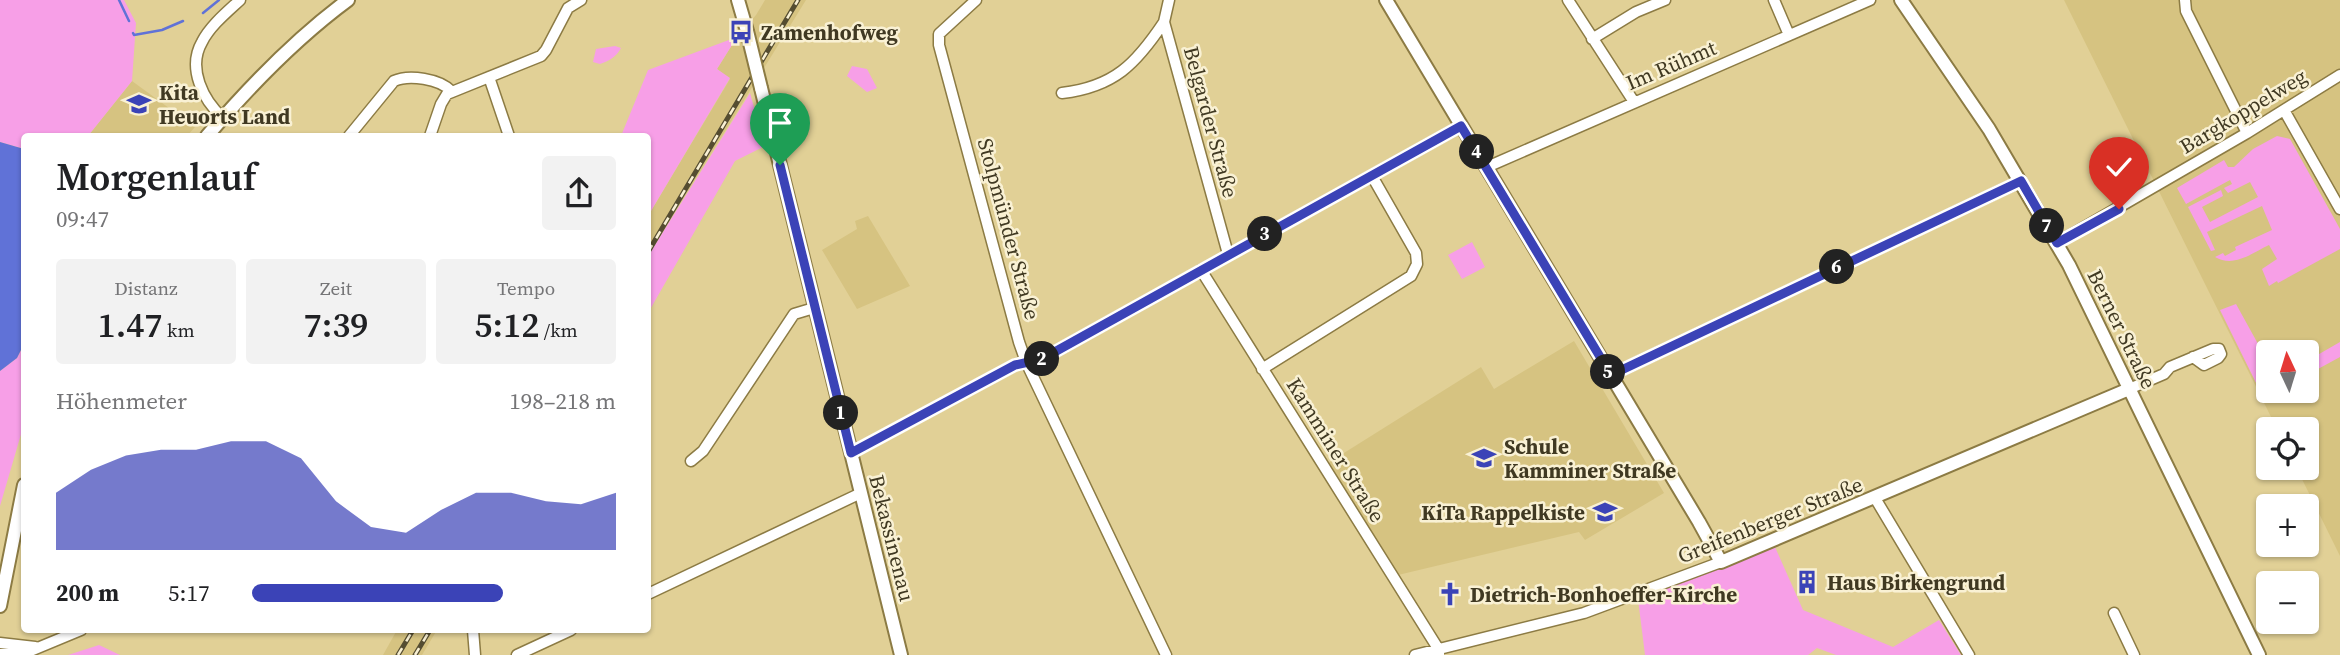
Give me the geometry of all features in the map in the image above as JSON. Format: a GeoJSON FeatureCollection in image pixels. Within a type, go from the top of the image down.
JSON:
{"type":"FeatureCollection","features":[{"type":"Feature","properties":{"kind":"street"},"geometry":{"type":"LineString","coordinates":[[223,118],[206,100],[197,71],[198,57],[202,40],[240,0]]}},
{"type":"Feature","properties":{"kind":"street"},"geometry":{"type":"LineString","coordinates":[[210,133],[290,49],[348,0]]}},
{"type":"Feature","properties":{"kind":"street"},"geometry":{"type":"LineString","coordinates":[[431,133],[443,99],[451,91],[541,55],[547,50],[568,8],[581,0]]}},
{"type":"Feature","properties":{"kind":"street","name":"Bekassinenau"},"geometry":{"type":"LineString","coordinates":[[738,0],[901,655]]}},
{"type":"Feature","properties":{"kind":"street","name":"Stolpmünder Straße"},"geometry":{"type":"LineString","coordinates":[[975,0],[939,34],[939,45],[1026,362],[1166,655]]}},
{"type":"Feature","properties":{"kind":"street","name":"Belgarder Straße"},"geometry":{"type":"LineString","coordinates":[[1169,0],[1164,22],[1228,254]]}},
{"type":"Feature","properties":{"kind":"street"},"geometry":{"type":"LineString","coordinates":[[1386,0],[1721,562]]}},
{"type":"Feature","properties":{"kind":"street"},"geometry":{"type":"LineString","coordinates":[[1568,0],[1634,102]]}},
{"type":"Feature","properties":{"kind":"street"},"geometry":{"type":"LineString","coordinates":[[1592,39],[1636,12],[1665,0]]}},
{"type":"Feature","properties":{"kind":"street"},"geometry":{"type":"LineString","coordinates":[[1774,0],[1789,34]]}},
{"type":"Feature","properties":{"kind":"street","name":"Im Rühmt"},"geometry":{"type":"LineString","coordinates":[[1487,167],[1870,0]]}},
{"type":"Feature","properties":{"kind":"street","name":"Berner Straße"},"geometry":{"type":"LineString","coordinates":[[1901,0],[1958,81],[2057,243],[2259,655]]}},
{"type":"Feature","properties":{"kind":"street"},"geometry":{"type":"LineString","coordinates":[[2185,0],[2186,11],[2247,133]]}},
{"type":"Feature","properties":{"kind":"street"},"geometry":{"type":"LineString","coordinates":[[1062,93],[1088,90],[1116,76],[1137,58],[1164,22]]}},
{"type":"Feature","properties":{"kind":"street","name":"Bargkoppelweg"},"geometry":{"type":"LineString","coordinates":[[2057,243],[2247,133],[2340,75]]}},
{"type":"Feature","properties":{"kind":"street"},"geometry":{"type":"LineString","coordinates":[[351,133],[394,81],[414,77],[446,86],[451,91]]}},
{"type":"Feature","properties":{"kind":"street"},"geometry":{"type":"LineString","coordinates":[[489,77],[508,133]]}},
{"type":"Feature","properties":{"kind":"street"},"geometry":{"type":"LineString","coordinates":[[2284,110],[2340,209]]}},
{"type":"Feature","properties":{"kind":"street"},"geometry":{"type":"LineString","coordinates":[[851,453],[1015,365],[1042,359],[1461,126]]}},
{"type":"Feature","properties":{"kind":"street"},"geometry":{"type":"LineString","coordinates":[[1262,369],[1410,276],[1417,264],[1416,253],[1372,177]]}},
{"type":"Feature","properties":{"kind":"street"},"geometry":{"type":"LineString","coordinates":[[1611,375],[2021,181]]}},
{"type":"Feature","properties":{"kind":"street","name":"Kamminer Straße"},"geometry":{"type":"LineString","coordinates":[[1201,270],[1439,652]]}},
{"type":"Feature","properties":{"kind":"street"},"geometry":{"type":"LineString","coordinates":[[691,461],[703,451],[794,314],[814,308]]}},
{"type":"Feature","properties":{"kind":"street"},"geometry":{"type":"LineString","coordinates":[[2129,389],[2164,374],[2170,367],[2193,357]]}},
{"type":"Feature","properties":{"kind":"street","name":"Greifenberger Straße"},"geometry":{"type":"LineString","coordinates":[[1415,655],[1439,652],[1584,612],[1721,562],[2129,389]]}},
{"type":"Feature","properties":{"kind":"street"},"geometry":{"type":"LineString","coordinates":[[651,593],[861,493]]}},
{"type":"Feature","properties":{"kind":"street"},"geometry":{"type":"LineString","coordinates":[[1875,498],[1969,655]]}},
{"type":"Feature","properties":{"kind":"street"},"geometry":{"type":"LineString","coordinates":[[0,606],[21,500]]}},
{"type":"Feature","properties":{"kind":"street"},"geometry":{"type":"LineString","coordinates":[[2114,613],[2134,655]]}},
{"type":"Feature","properties":{"kind":"street"},"geometry":{"type":"LineString","coordinates":[[0,654],[23,654],[73,633]]}},
{"type":"Feature","properties":{"kind":"street"},"geometry":{"type":"LineString","coordinates":[[473,633],[475,655]]}},
{"type":"Feature","properties":{"kind":"street"},"geometry":{"type":"LineString","coordinates":[[517,655],[565,633]]}},
{"type":"Feature","properties":{"kind":"street"},"geometry":{"type":"LineString","coordinates":[[0,643],[35,648]]}},
{"type":"Feature","properties":{"kind":"shaded area"},"geometry":{"type":"Polygon","coordinates":[[[0,0],[124,0],[136,23],[132,81],[90,133],[21,133],[21,148],[0,142],[0,0]]]}},
{"type":"Feature","properties":{"kind":"shaded area"},"geometry":{"type":"Polygon","coordinates":[[[765,0],[806,0],[651,251],[651,211],[730,79],[717,69],[737,37],[765,0]]]}},
{"type":"Feature","properties":{"kind":"shaded area"},"geometry":{"type":"Polygon","coordinates":[[[2064,0],[2340,0],[2340,556],[2319,514],[2319,494],[2309,494],[2302,480],[2319,480],[2319,417],[2271,417],[2264,403],[2319,403],[2319,340],[2256,340],[2256,387],[2064,0]]]}},
{"type":"Feature","properties":{"kind":"shaded area"},"geometry":{"type":"Polygon","coordinates":[[[737,37],[717,69],[730,78],[651,211],[651,133],[622,133],[648,70],[737,37]]]}},
{"type":"Feature","properties":{"kind":"shaded area"},"geometry":{"type":"Polygon","coordinates":[[[615,46],[621,48],[612,58],[600,64],[593,62],[596,49],[615,46]]]}},
{"type":"Feature","properties":{"kind":"shaded area"},"geometry":{"type":"Polygon","coordinates":[[[852,66],[867,69],[877,88],[867,92],[847,76],[852,66]]]}},
{"type":"Feature","properties":{"kind":"shaded area","name":"Kita Heuorts Land"},"geometry":{"type":"Polygon","coordinates":[[[132,81],[195,127],[190,133],[90,133],[132,81]]]}},
{"type":"Feature","properties":{"kind":"shaded area"},"geometry":{"type":"Polygon","coordinates":[[[750,93],[765,146],[735,161],[651,308],[651,251],[750,93]]]}},
{"type":"Feature","properties":{"kind":"shaded area"},"geometry":{"type":"Polygon","coordinates":[[[2277,136],[2290,139],[2340,229],[2340,249],[2269,286],[2262,269],[2277,259],[2269,245],[2236,260],[2215,257],[2223,253],[2225,256],[2236,250],[2235,247],[2272,230],[2262,206],[2207,232],[2215,250],[2211,251],[2188,207],[2221,190],[2223,196],[2202,207],[2210,222],[2258,197],[2250,182],[2228,193],[2224,188],[2232,184],[2230,180],[2186,204],[2177,188],[2224,160],[2228,167],[2234,167],[2253,149],[2277,136]]]}},
{"type":"Feature","properties":{"kind":"shaded area"},"geometry":{"type":"Polygon","coordinates":[[[868,216],[910,286],[857,309],[822,250],[857,229],[855,221],[868,216]]]}},
{"type":"Feature","properties":{"kind":"shaded area"},"geometry":{"type":"Polygon","coordinates":[[[1472,242],[1485,267],[1462,279],[1448,255],[1472,242]]]}},
{"type":"Feature","properties":{"kind":"shaded area"},"geometry":{"type":"Polygon","coordinates":[[[2236,304],[2256,340],[2256,383],[2220,310],[2236,304]]]}},
{"type":"Feature","properties":{"kind":"shaded area","name":"Schule Kamminer Straße"},"geometry":{"type":"Polygon","coordinates":[[[1574,341],[1664,493],[1585,540],[1579,532],[1398,575],[1328,463],[1481,367],[1494,389],[1574,341]]]}},
{"type":"Feature","properties":{"kind":"shaded area"},"geometry":{"type":"Polygon","coordinates":[[[2340,342],[2340,357],[2319,368],[2319,354],[2340,342]]]}},
{"type":"Feature","properties":{"kind":"shaded area"},"geometry":{"type":"Polygon","coordinates":[[[21,350],[21,434],[0,506],[0,371],[17,358],[21,350]]]}},
{"type":"Feature","properties":{"kind":"shaded area"},"geometry":{"type":"Polygon","coordinates":[[[1775,547],[1803,610],[1893,647],[1939,620],[1961,655],[1836,655],[1817,648],[1808,655],[1645,655],[1638,599],[1775,547]]]}},
{"type":"Feature","properties":{"kind":"shaded area"},"geometry":{"type":"Polygon","coordinates":[[[395,633],[435,633],[422,655],[383,655],[395,633]]]}},
{"type":"Feature","properties":{"kind":"shaded area"},"geometry":{"type":"Polygon","coordinates":[[[99,645],[120,655],[68,655],[99,645]]]}},
{"type":"Feature","properties":{"kind":"water"},"geometry":{"type":"Polygon","coordinates":[[[0,142],[21,148],[21,350],[17,358],[0,371],[0,142]]]}},
{"type":"Feature","properties":{"kind":"waterway"},"geometry":{"type":"LineString","coordinates":[[119,0],[129,21]]}},
{"type":"Feature","properties":{"kind":"waterway"},"geometry":{"type":"LineString","coordinates":[[203,13],[219,0]]}},
{"type":"Feature","properties":{"kind":"waterway"},"geometry":{"type":"LineString","coordinates":[[133,33],[162,30],[183,21]]}},
{"type":"Feature","properties":{"kind":"railway"},"geometry":{"type":"LineString","coordinates":[[651,247],[798,0]]}},
{"type":"Feature","properties":{"kind":"railway"},"geometry":{"type":"LineString","coordinates":[[398,655],[411,633]]}},
{"type":"Feature","properties":{"kind":"railway"},"geometry":{"type":"LineString","coordinates":[[415,655],[428,633]]}},
{"type":"Feature","properties":{"kind":"place","name":"Zamenhofweg"},"geometry":{"type":"Point","coordinates":[741,32]}},
{"type":"Feature","properties":{"kind":"place","name":"Kita Heuorts Land"},"geometry":{"type":"Point","coordinates":[139,104]}},
{"type":"Feature","properties":{"kind":"place","name":"Schule Kamminer Straße"},"geometry":{"type":"Point","coordinates":[1484,458]}},
{"type":"Feature","properties":{"kind":"place","name":"KiTa Rappelkiste"},"geometry":{"type":"Point","coordinates":[1605,512]}},
{"type":"Feature","properties":{"kind":"place","name":"Haus Birkengrund"},"geometry":{"type":"Point","coordinates":[1807,582]}},
{"type":"Feature","properties":{"kind":"place","name":"Dietrich-Bonhoeffer-Kirche"},"geometry":{"type":"Point","coordinates":[1450,594]}},
{"type":"Feature","properties":{"kind":"route"},"geometry":{"type":"LineString","coordinates":[[780,165],[851,453],[1015,365],[1042,359],[1461,126],[1611,375],[2021,181],[2057,243],[2119,209]]}}]}
